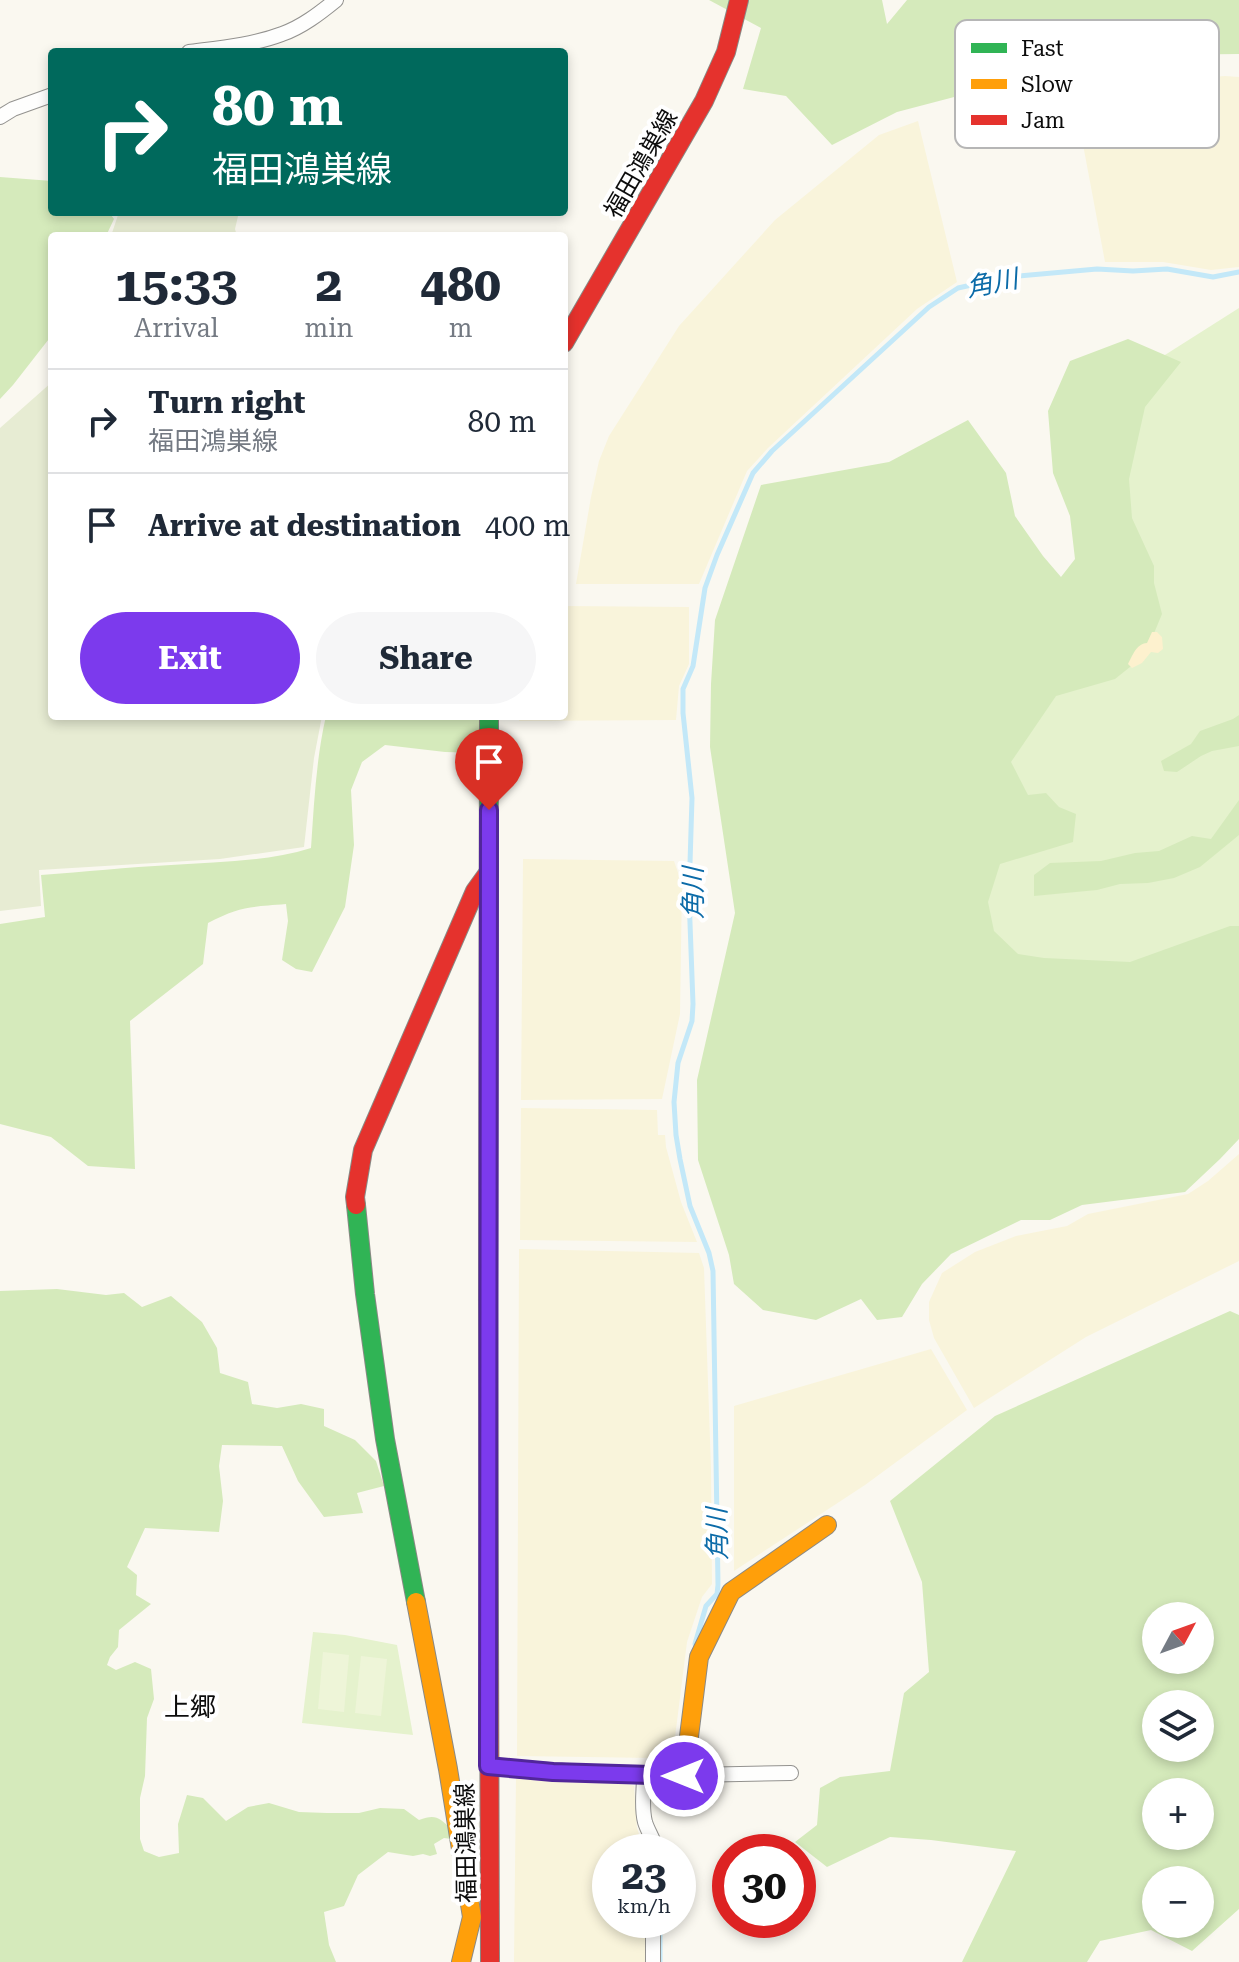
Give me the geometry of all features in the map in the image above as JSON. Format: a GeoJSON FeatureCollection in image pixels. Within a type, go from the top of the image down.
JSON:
{"type":"FeatureCollection","features":[{"type":"Feature","properties":{"kind":"main road","name":"福田鴻巣線"},"geometry":{"type":"LineString","coordinates":[[568,336],[697,116],[736,22],[739,0]]}},
{"type":"Feature","properties":{"kind":"main road","name":"福田鴻巣線"},"geometry":{"type":"LineString","coordinates":[[489,720],[488,1766],[482,1919],[490,1962]]}},
{"type":"Feature","properties":{"kind":"main road"},"geometry":{"type":"LineString","coordinates":[[461,1962],[482,1919],[448,1769],[385,1439],[355,1197],[363,1150],[475,891],[488,873]]}},
{"type":"Feature","properties":{"kind":"main road"},"geometry":{"type":"LineString","coordinates":[[684,1776],[699,1657],[731,1592],[827,1525]]}},
{"type":"Feature","properties":{"kind":"street"},"geometry":{"type":"LineString","coordinates":[[221,48],[298,27],[336,0]]}},
{"type":"Feature","properties":{"kind":"street"},"geometry":{"type":"LineString","coordinates":[[0,117],[48,96]]}},
{"type":"Feature","properties":{"kind":"street"},"geometry":{"type":"LineString","coordinates":[[488,1766],[644,1776],[791,1773]]}},
{"type":"Feature","properties":{"kind":"street"},"geometry":{"type":"LineString","coordinates":[[644,1776],[644,1812],[651,1834]]}},
{"type":"Feature","properties":{"kind":"street"},"geometry":{"type":"LineString","coordinates":[[653,1938],[653,1962]]}},
{"type":"Feature","properties":{"kind":"shaded area"},"geometry":{"type":"Polygon","coordinates":[[[1219,76],[1239,77],[1239,267],[1211,270],[1163,262],[1105,262],[1084,148],[1219,148],[1219,76]]]}},
{"type":"Feature","properties":{"kind":"shaded area"},"geometry":{"type":"Polygon","coordinates":[[[918,121],[957,282],[917,309],[747,471],[699,584],[576,584],[599,461],[609,436],[679,326],[775,220],[879,135],[918,121]]]}},
{"type":"Feature","properties":{"kind":"shaded area"},"geometry":{"type":"Polygon","coordinates":[[[568,606],[689,607],[689,664],[679,686],[676,720],[519,721],[568,720],[568,606]]]}},
{"type":"Feature","properties":{"kind":"shaded area"},"geometry":{"type":"Polygon","coordinates":[[[523,859],[674,861],[682,884],[680,1014],[662,1099],[521,1100],[523,859]]]}},
{"type":"Feature","properties":{"kind":"shaded area"},"geometry":{"type":"Polygon","coordinates":[[[521,1108],[657,1110],[658,1135],[665,1135],[681,1202],[697,1242],[520,1240],[521,1108]]]}},
{"type":"Feature","properties":{"kind":"shaded area"},"geometry":{"type":"Polygon","coordinates":[[[1239,1154],[1239,1261],[1086,1337],[974,1408],[934,1338],[929,1320],[929,1302],[942,1273],[975,1252],[1016,1236],[1067,1226],[1088,1214],[1188,1194],[1239,1154]]]}},
{"type":"Feature","properties":{"kind":"shaded area"},"geometry":{"type":"Polygon","coordinates":[[[519,1249],[699,1253],[704,1268],[712,1584],[702,1597],[687,1642],[674,1745],[668,1753],[654,1758],[517,1756],[519,1249]]]}},
{"type":"Feature","properties":{"kind":"shaded area"},"geometry":{"type":"Polygon","coordinates":[[[931,1349],[967,1410],[865,1485],[734,1571],[734,1406],[931,1349]]]}},
{"type":"Feature","properties":{"kind":"shaded area"},"geometry":{"type":"Polygon","coordinates":[[[516,1777],[617,1781],[634,1786],[639,1834],[592,1834],[592,1938],[646,1938],[646,1962],[514,1962],[516,1777]]]}},
{"type":"Feature","properties":{"kind":"green space"},"geometry":{"type":"Polygon","coordinates":[[[709,0],[882,0],[887,24],[907,0],[1239,0],[1239,54],[1219,54],[1219,20],[955,20],[955,97],[897,112],[832,145],[786,96],[743,89],[761,28],[709,0]]]}},
{"type":"Feature","properties":{"kind":"green space"},"geometry":{"type":"Polygon","coordinates":[[[0,177],[48,181],[48,216],[112,216],[114,219],[108,232],[48,232],[48,340],[0,399],[0,177]]]}},
{"type":"Feature","properties":{"kind":"green space"},"geometry":{"type":"Polygon","coordinates":[[[118,216],[238,216],[236,232],[112,232],[118,216]]]}},
{"type":"Feature","properties":{"kind":"green space"},"geometry":{"type":"Polygon","coordinates":[[[1239,308],[1239,952],[1009,1015],[970,916],[975,757],[1084,612],[1146,367],[1239,308]]]}},
{"type":"Feature","properties":{"kind":"green space"},"geometry":{"type":"Polygon","coordinates":[[[1128,339],[1181,362],[1145,407],[1129,479],[1132,518],[1154,566],[1154,583],[1162,614],[1145,655],[1115,679],[1056,696],[1011,762],[1028,795],[1046,793],[1059,807],[1076,814],[1073,842],[1000,864],[988,902],[994,931],[1018,954],[1044,958],[1130,962],[1230,926],[1239,926],[1239,1139],[1185,1192],[1082,1205],[1050,1220],[1021,1220],[951,1254],[922,1284],[902,1317],[877,1320],[861,1299],[816,1320],[763,1310],[734,1284],[729,1255],[698,1160],[697,1080],[735,913],[710,747],[715,620],[761,485],[889,462],[968,420],[1006,473],[1015,516],[1061,577],[1075,559],[1070,516],[1053,473],[1048,411],[1070,361],[1128,339]]]}},
{"type":"Feature","properties":{"kind":"green space"},"geometry":{"type":"Polygon","coordinates":[[[48,386],[48,720],[321,720],[304,847],[220,859],[39,870],[41,906],[0,911],[0,428],[48,386]]]}},
{"type":"Feature","properties":{"kind":"green space"},"geometry":{"type":"Polygon","coordinates":[[[1239,715],[1239,746],[1212,751],[1177,772],[1164,771],[1161,761],[1191,744],[1200,731],[1239,715]]]}},
{"type":"Feature","properties":{"kind":"green space"},"geometry":{"type":"Polygon","coordinates":[[[325,720],[479,720],[479,753],[385,745],[362,762],[351,790],[354,845],[345,907],[312,972],[296,969],[282,960],[288,921],[286,904],[246,908],[208,923],[203,964],[130,1021],[135,1169],[88,1166],[51,1137],[0,1124],[0,924],[45,917],[41,875],[241,861],[311,848],[325,720]]]}},
{"type":"Feature","properties":{"kind":"green space"},"geometry":{"type":"Polygon","coordinates":[[[1239,800],[1239,835],[1200,867],[1174,878],[1148,883],[1034,896],[1034,875],[1050,863],[1101,861],[1159,851],[1192,836],[1211,839],[1239,800]]]}},
{"type":"Feature","properties":{"kind":"green space"},"geometry":{"type":"Polygon","coordinates":[[[57,1289],[106,1295],[124,1293],[142,1307],[171,1296],[202,1322],[217,1348],[220,1373],[248,1382],[252,1404],[277,1408],[301,1404],[324,1409],[324,1426],[355,1440],[376,1461],[384,1486],[357,1493],[363,1513],[324,1517],[298,1481],[282,1446],[222,1445],[219,1466],[223,1501],[219,1532],[145,1528],[127,1567],[137,1575],[136,1595],[151,1604],[119,1630],[118,1647],[107,1665],[116,1670],[135,1662],[151,1669],[154,1699],[147,1718],[145,1776],[140,1798],[140,1839],[144,1851],[159,1857],[179,1853],[178,1824],[187,1795],[203,1798],[226,1821],[248,1807],[269,1803],[299,1812],[359,1813],[380,1808],[404,1809],[419,1820],[436,1818],[451,1829],[451,1839],[444,1838],[434,1844],[437,1854],[413,1856],[388,1852],[358,1875],[344,1906],[324,1912],[329,1945],[336,1962],[0,1962],[0,1291],[57,1289]]]}},
{"type":"Feature","properties":{"kind":"green space"},"geometry":{"type":"Polygon","coordinates":[[[1230,1311],[1239,1315],[1239,1909],[1214,1931],[1214,1866],[1142,1866],[1142,1932],[1100,1941],[1087,1962],[962,1962],[1016,1851],[890,1837],[827,1867],[816,1858],[816,1834],[805,1834],[817,1825],[820,1788],[840,1777],[890,1771],[904,1693],[929,1672],[922,1582],[890,1501],[995,1416],[1230,1311]]]}},
{"type":"Feature","properties":{"kind":"green space"},"geometry":{"type":"Polygon","coordinates":[[[313,1632],[397,1645],[413,1735],[302,1723],[313,1632]]]}},
{"type":"Feature","properties":{"kind":"green space"},"geometry":{"type":"Polygon","coordinates":[[[323,1652],[349,1655],[344,1712],[318,1709],[323,1652]]]}},
{"type":"Feature","properties":{"kind":"green space"},"geometry":{"type":"Polygon","coordinates":[[[361,1656],[387,1659],[381,1716],[355,1713],[361,1656]]]}},
{"type":"Feature","properties":{"kind":"green space"},"geometry":{"type":"Polygon","coordinates":[[[1167,1938],[1207,1938],[1192,1951],[1167,1938]]]}},
{"type":"Feature","properties":{"kind":"sand"},"geometry":{"type":"Polygon","coordinates":[[[1152,632],[1162,637],[1163,649],[1158,653],[1151,652],[1142,663],[1132,668],[1128,664],[1133,654],[1140,645],[1147,643],[1152,632]]]}},
{"type":"Feature","properties":{"kind":"waterway","name":"角川"},"geometry":{"type":"LineString","coordinates":[[695,1644],[706,1606],[717,1594],[718,1585],[713,1271],[690,1206],[676,1135],[674,1102],[678,1063],[692,1021],[693,1004],[689,896],[692,798],[683,689],[693,666],[705,588],[717,555],[753,473],[772,451],[929,307],[958,288],[1007,277],[1097,269],[1167,269],[1213,277],[1239,272]]}},
{"type":"Feature","properties":{"kind":"waterway","name":"角川"},"geometry":{"type":"LineString","coordinates":[[650,1775],[650,1767],[669,1761],[680,1752]]}},
{"type":"Feature","properties":{"kind":"waterway","name":"角川"},"geometry":{"type":"LineString","coordinates":[[660,1938],[660,1962]]}},
{"type":"Feature","properties":{"kind":"traffic: fast"},"geometry":{"type":"LineString","coordinates":[[488,1301],[489,720]]}},
{"type":"Feature","properties":{"kind":"traffic: fast"},"geometry":{"type":"LineString","coordinates":[[356,1205],[385,1439],[416,1602]]}},
{"type":"Feature","properties":{"kind":"traffic: slow"},"geometry":{"type":"LineString","coordinates":[[684,1776],[699,1657],[731,1592],[827,1525]]}},
{"type":"Feature","properties":{"kind":"traffic: slow"},"geometry":{"type":"LineString","coordinates":[[416,1602],[472,1917],[461,1962]]}},
{"type":"Feature","properties":{"kind":"traffic: jam"},"geometry":{"type":"LineString","coordinates":[[568,336],[704,101],[726,52],[739,0]]}},
{"type":"Feature","properties":{"kind":"traffic: jam"},"geometry":{"type":"LineString","coordinates":[[356,1205],[363,1150],[475,891],[488,873]]}},
{"type":"Feature","properties":{"kind":"traffic: jam"},"geometry":{"type":"LineString","coordinates":[[488,1301],[490,1962]]}},
{"type":"Feature","properties":{"kind":"district","name":"上郷"},"geometry":{"type":"Point","coordinates":[190,1707]}},
{"type":"Feature","properties":{"kind":"route"},"geometry":{"type":"LineString","coordinates":[[489,810],[488,1766],[553,1772],[684,1776]]}}]}
